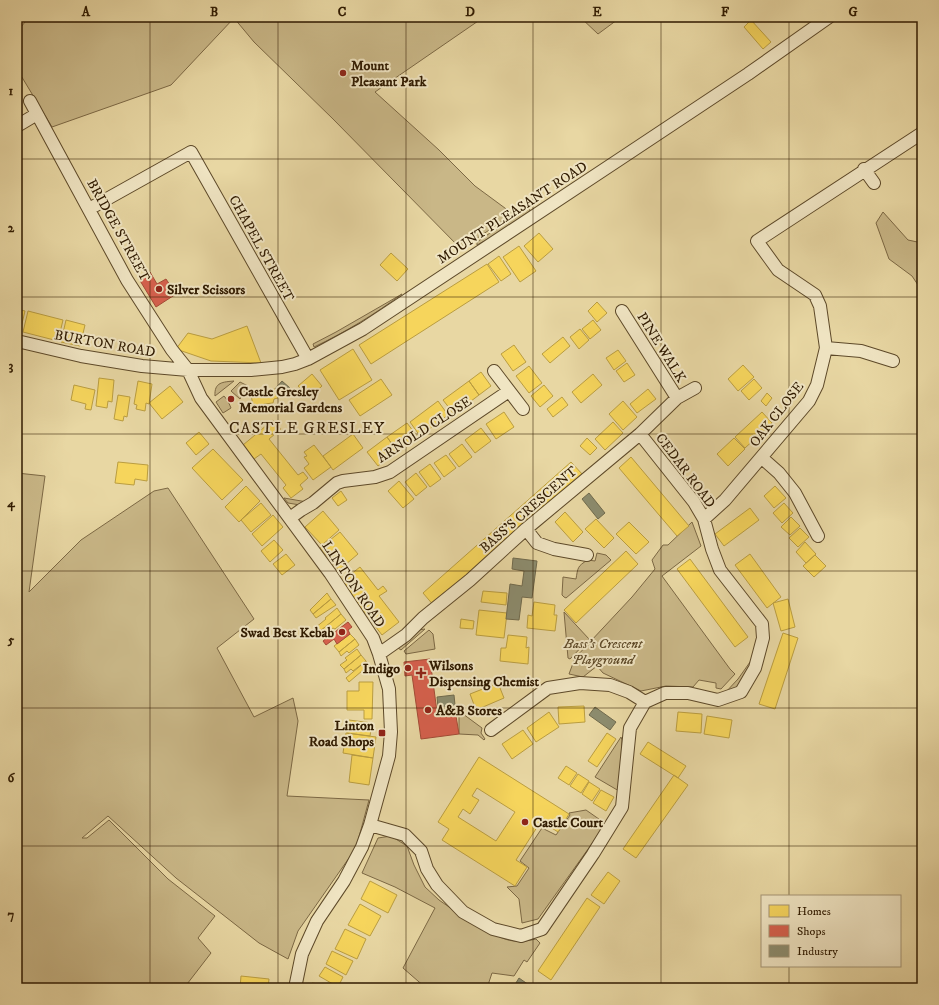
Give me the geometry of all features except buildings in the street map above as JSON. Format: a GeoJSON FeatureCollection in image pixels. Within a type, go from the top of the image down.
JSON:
{"type":"FeatureCollection","features":[{"type":"Feature","properties":{"kind":"street","name":"MOUNT PLEASANT ROAD"},"geometry":{"type":"LineString","coordinates":[[188,370],[238,371],[282,367],[308,359],[363,329],[620,160],[748,74],[829,17]]}},
{"type":"Feature","properties":{"kind":"street","name":"BRIDGE STREET"},"geometry":{"type":"LineString","coordinates":[[30,101],[127,280],[172,350],[188,370]]}},
{"type":"Feature","properties":{"kind":"street"},"geometry":{"type":"LineString","coordinates":[[17,126],[37,114]]}},
{"type":"Feature","properties":{"kind":"street"},"geometry":{"type":"LineString","coordinates":[[874,183],[864,169],[922,133]]}},
{"type":"Feature","properties":{"kind":"street","name":"CHAPEL STREET"},"geometry":{"type":"LineString","coordinates":[[89,209],[191,152],[308,359]]}},
{"type":"Feature","properties":{"kind":"street","name":"OAK CLOSE"},"geometry":{"type":"LineString","coordinates":[[704,519],[726,500],[809,401],[817,385],[826,348],[820,306],[815,295],[778,270],[757,241],[864,169]]}},
{"type":"Feature","properties":{"kind":"street","name":"PINE WALK"},"geometry":{"type":"LineString","coordinates":[[622,311],[676,398]]}},
{"type":"Feature","properties":{"kind":"street","name":"BURTON ROAD"},"geometry":{"type":"LineString","coordinates":[[17,341],[121,363],[188,370]]}},
{"type":"Feature","properties":{"kind":"street"},"geometry":{"type":"LineString","coordinates":[[826,348],[860,351],[893,361]]}},
{"type":"Feature","properties":{"kind":"street","name":"LINTON ROAD"},"geometry":{"type":"LineString","coordinates":[[188,370],[201,398],[238,450],[290,518],[373,638],[379,654],[388,689],[391,732],[389,756],[370,825],[362,847],[344,882],[317,922],[302,954],[295,988]]}},
{"type":"Feature","properties":{"kind":"street"},"geometry":{"type":"LineString","coordinates":[[494,371],[523,409]]}},
{"type":"Feature","properties":{"kind":"street","name":"BASS'S CRESCENT"},"geometry":{"type":"LineString","coordinates":[[379,654],[406,635],[423,618],[470,580],[526,529],[640,434],[676,398],[695,388]]}},
{"type":"Feature","properties":{"kind":"street","name":"ARNOLD CLOSE"},"geometry":{"type":"LineString","coordinates":[[290,518],[313,503],[337,483],[375,477],[390,472],[509,391]]}},
{"type":"Feature","properties":{"kind":"street","name":"CEDAR ROAD"},"geometry":{"type":"LineString","coordinates":[[640,434],[694,502],[704,519],[712,549],[720,570],[762,624],[763,638],[755,668],[741,692],[718,700],[688,693],[665,693],[645,702]]}},
{"type":"Feature","properties":{"kind":"street"},"geometry":{"type":"LineString","coordinates":[[762,458],[779,473],[795,493],[818,536]]}},
{"type":"Feature","properties":{"kind":"street"},"geometry":{"type":"LineString","coordinates":[[526,529],[537,543],[554,549],[587,555]]}},
{"type":"Feature","properties":{"kind":"street"},"geometry":{"type":"LineString","coordinates":[[370,825],[405,835],[421,851],[427,869],[437,885],[464,912],[493,929],[521,936],[542,929],[593,854],[622,807],[630,728],[645,702],[629,692],[610,685],[580,683],[548,688],[491,730]]}},
{"type":"Feature","properties":{"kind":"green space"},"geometry":{"type":"Polygon","coordinates":[[[29,17],[484,17],[375,92],[439,150],[475,186],[513,214],[461,249],[333,119],[254,42],[234,18],[171,85],[52,127],[17,69],[17,32],[29,17]]]}},
{"type":"Feature","properties":{"kind":"green space"},"geometry":{"type":"Polygon","coordinates":[[[580,17],[621,17],[598,34],[580,17]]]}},
{"type":"Feature","properties":{"kind":"green space"},"geometry":{"type":"Polygon","coordinates":[[[529,206],[530,211],[497,234],[477,245],[477,242],[529,206]]]}},
{"type":"Feature","properties":{"kind":"green space"},"geometry":{"type":"Polygon","coordinates":[[[883,212],[908,240],[922,243],[922,291],[912,276],[889,259],[876,223],[883,212]]]}},
{"type":"Feature","properties":{"kind":"green space"},"geometry":{"type":"Polygon","coordinates":[[[402,294],[360,322],[314,347],[313,344],[402,294]]]}},
{"type":"Feature","properties":{"kind":"green space"},"geometry":{"type":"Polygon","coordinates":[[[234,381],[215,396],[215,391],[218,385],[223,382],[234,381]]]}},
{"type":"Feature","properties":{"kind":"green space"},"geometry":{"type":"Polygon","coordinates":[[[240,382],[248,386],[240,399],[231,391],[240,382]]]}},
{"type":"Feature","properties":{"kind":"green space"},"geometry":{"type":"Polygon","coordinates":[[[224,396],[231,408],[223,413],[216,402],[224,396]]]}},
{"type":"Feature","properties":{"kind":"green space"},"geometry":{"type":"Polygon","coordinates":[[[17,473],[45,476],[29,592],[81,540],[154,491],[168,488],[254,619],[217,648],[254,717],[293,698],[298,721],[287,796],[369,800],[356,848],[298,931],[288,959],[259,943],[176,878],[108,816],[82,838],[87,838],[109,820],[168,879],[215,916],[198,938],[211,953],[184,988],[17,988],[17,473]]]}},
{"type":"Feature","properties":{"kind":"green space"},"geometry":{"type":"Polygon","coordinates":[[[284,498],[307,502],[300,505],[288,503],[284,498]]]}},
{"type":"Feature","properties":{"kind":"green space","name":"Bass's Crescent Playground"},"geometry":{"type":"Polygon","coordinates":[[[692,522],[701,546],[662,576],[735,674],[721,689],[716,688],[716,683],[699,680],[693,687],[666,686],[641,691],[603,673],[597,666],[583,677],[569,674],[575,658],[632,597],[655,569],[652,560],[663,545],[668,545],[692,522]]]}},
{"type":"Feature","properties":{"kind":"green space"},"geometry":{"type":"Polygon","coordinates":[[[597,553],[606,555],[611,560],[566,598],[564,597],[562,595],[563,577],[576,579],[580,566],[588,560],[595,561],[597,553]]]}},
{"type":"Feature","properties":{"kind":"green space"},"geometry":{"type":"Polygon","coordinates":[[[564,612],[589,639],[570,659],[568,658],[564,612]]]}},
{"type":"Feature","properties":{"kind":"green space"},"geometry":{"type":"Polygon","coordinates":[[[425,629],[401,650],[398,648],[418,630],[425,629]]]}},
{"type":"Feature","properties":{"kind":"green space"},"geometry":{"type":"Polygon","coordinates":[[[429,630],[433,634],[435,649],[406,654],[404,651],[429,630]]]}},
{"type":"Feature","properties":{"kind":"green space"},"geometry":{"type":"Polygon","coordinates":[[[755,655],[749,671],[738,687],[724,694],[738,679],[755,655]]]}},
{"type":"Feature","properties":{"kind":"green space"},"geometry":{"type":"Polygon","coordinates":[[[459,711],[482,728],[481,733],[485,739],[484,740],[478,735],[459,734],[459,711]]]}},
{"type":"Feature","properties":{"kind":"green space"},"geometry":{"type":"Polygon","coordinates":[[[621,737],[622,740],[619,791],[595,777],[621,737]]]}},
{"type":"Feature","properties":{"kind":"green space"},"geometry":{"type":"Polygon","coordinates":[[[586,810],[606,824],[538,919],[522,923],[519,899],[507,887],[517,886],[529,868],[520,861],[542,828],[556,835],[570,815],[569,813],[586,810]]]}},
{"type":"Feature","properties":{"kind":"green space"},"geometry":{"type":"Polygon","coordinates":[[[391,836],[407,846],[414,865],[425,887],[439,900],[472,923],[474,921],[503,938],[517,941],[536,939],[540,943],[527,962],[524,960],[514,976],[492,973],[487,988],[426,988],[403,968],[435,908],[395,887],[362,873],[378,838],[391,836]]]}},
{"type":"Feature","properties":{"kind":"place","name":"Mount Pleasant Park"},"geometry":{"type":"Point","coordinates":[343,73]}},
{"type":"Feature","properties":{"kind":"place","name":"Silver Scissors"},"geometry":{"type":"Point","coordinates":[159,289]}},
{"type":"Feature","properties":{"kind":"place","name":"Castle Gresley Memorial Gardens"},"geometry":{"type":"Point","coordinates":[231,399]}},
{"type":"Feature","properties":{"kind":"place","name":"Swad Best Kebab"},"geometry":{"type":"Point","coordinates":[342,632]}},
{"type":"Feature","properties":{"kind":"place","name":"Indigo"},"geometry":{"type":"Point","coordinates":[408,668]}},
{"type":"Feature","properties":{"kind":"place","name":"Wilsons Dispensing Chemist"},"geometry":{"type":"Point","coordinates":[421,673]}},
{"type":"Feature","properties":{"kind":"place","name":"A&B Stores"},"geometry":{"type":"Point","coordinates":[428,710]}},
{"type":"Feature","properties":{"kind":"place","name":"Linton Road Shops"},"geometry":{"type":"Point","coordinates":[382,733]}},
{"type":"Feature","properties":{"kind":"place","name":"Castle Court"},"geometry":{"type":"Point","coordinates":[525,822]}},
{"type":"Feature","properties":{"kind":"district","name":"CASTLE GRESLEY"},"geometry":{"type":"Point","coordinates":[307,427]}}]}
